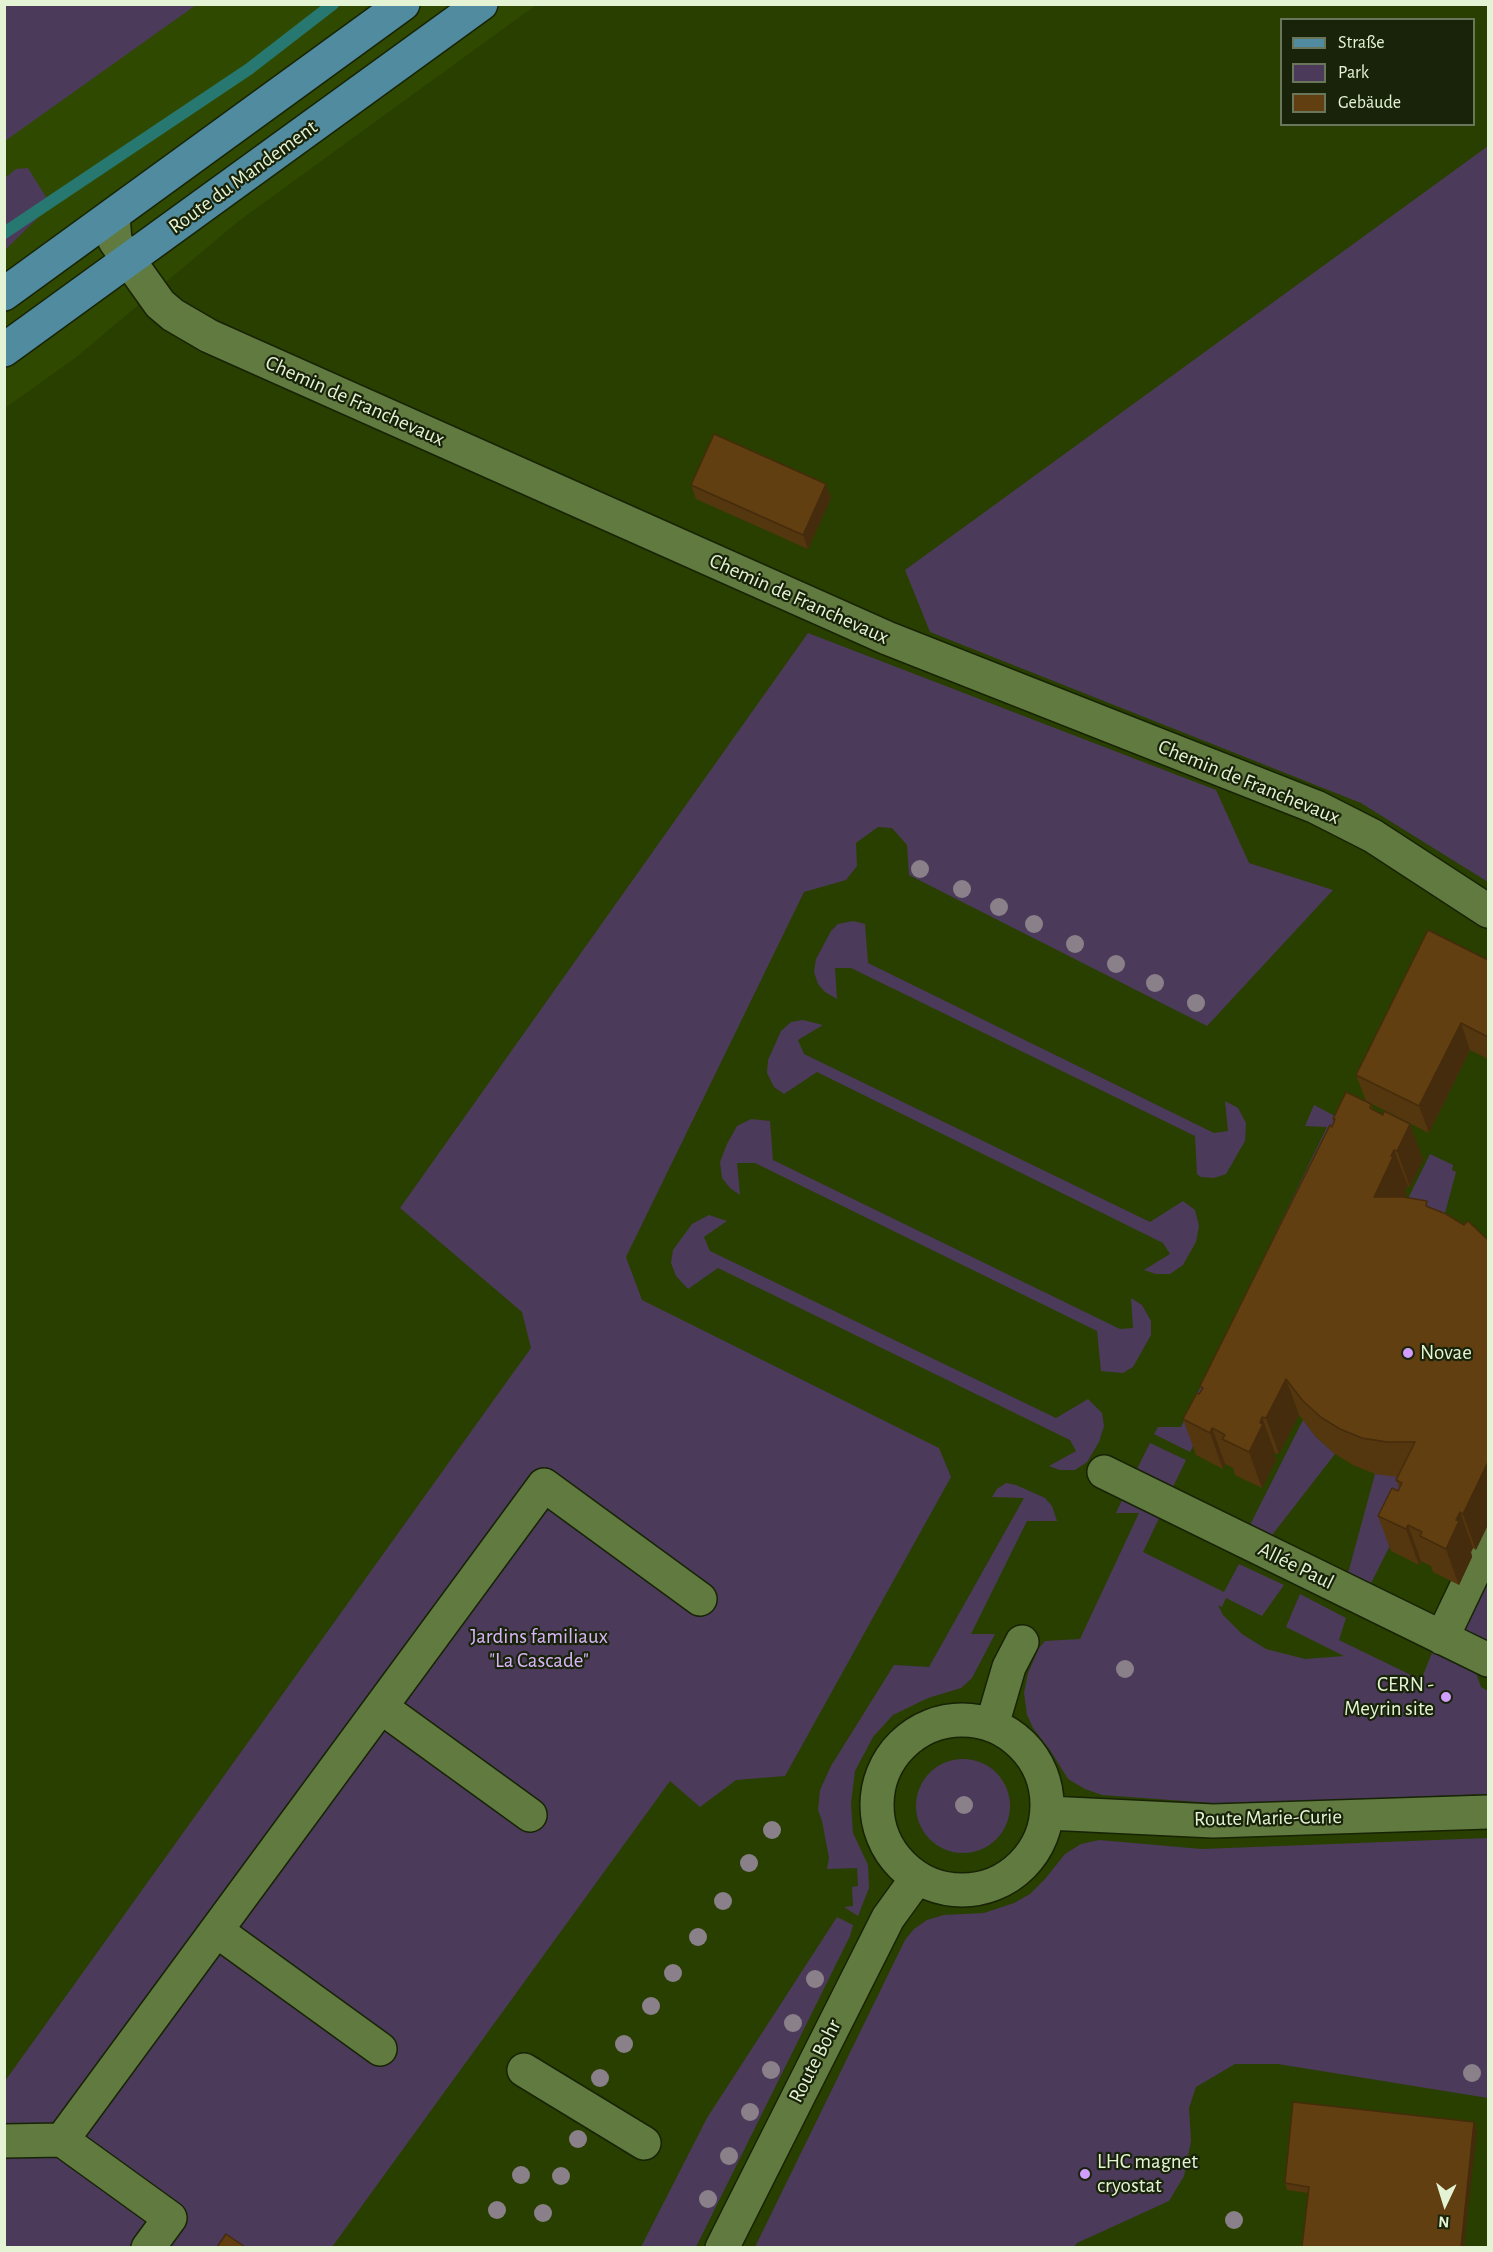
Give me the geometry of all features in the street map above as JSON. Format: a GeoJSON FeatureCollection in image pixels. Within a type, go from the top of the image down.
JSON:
{"type":"FeatureCollection","features":[{"type":"Feature","properties":{"kind":"main road"},"geometry":{"type":"LineString","coordinates":[[4,294],[402,4]]}},
{"type":"Feature","properties":{"kind":"main road","name":"Route du Mandement"},"geometry":{"type":"LineString","coordinates":[[4,351],[481,4]]}},
{"type":"Feature","properties":{"kind":"street","name":"Chemin de Franchevaux"},"geometry":{"type":"LineString","coordinates":[[113,216],[115,241],[160,304],[173,315],[209,336],[887,638],[1316,807],[1373,836],[1488,911]]}},
{"type":"Feature","properties":{"kind":"street","name":"Allée Paul"},"geometry":{"type":"LineString","coordinates":[[1104,1472],[1488,1660]]}},
{"type":"Feature","properties":{"kind":"street"},"geometry":{"type":"LineString","coordinates":[[62,2140],[544,1485],[700,1599]]}},
{"type":"Feature","properties":{"kind":"street"},"geometry":{"type":"LineString","coordinates":[[1442,1638],[1488,1542]]}},
{"type":"Feature","properties":{"kind":"street"},"geometry":{"type":"LineString","coordinates":[[992,1725],[1009,1667],[1022,1642]]}},
{"type":"Feature","properties":{"kind":"street"},"geometry":{"type":"LineString","coordinates":[[381,1707],[530,1815]]}},
{"type":"Feature","properties":{"kind":"street"},"geometry":{"type":"LineString","coordinates":[[964,1719],[992,1725],[1016,1739],[1035,1760],[1046,1785],[1048,1813],[1040,1841],[1024,1865],[1001,1882],[973,1890],[944,1889],[917,1878],[896,1860],[882,1836],[876,1809],[880,1781],[892,1756],[912,1736],[937,1724],[964,1719]]}},
{"type":"Feature","properties":{"kind":"street","name":"Route Marie-Curie"},"geometry":{"type":"LineString","coordinates":[[1048,1813],[1213,1821],[1488,1812]]}},
{"type":"Feature","properties":{"kind":"street","name":"Route Bohr"},"geometry":{"type":"LineString","coordinates":[[722,2247],[888,1918],[917,1878]]}},
{"type":"Feature","properties":{"kind":"street"},"geometry":{"type":"LineString","coordinates":[[217,1931],[380,2049]]}},
{"type":"Feature","properties":{"kind":"street"},"geometry":{"type":"LineString","coordinates":[[524,2070],[644,2143]]}},
{"type":"Feature","properties":{"kind":"street"},"geometry":{"type":"LineString","coordinates":[[4,2141],[62,2140],[170,2218],[148,2247]]}},
{"type":"Feature","properties":{"kind":"shaded area"},"geometry":{"type":"Polygon","coordinates":[[[5,5],[536,5],[240,220],[75,358],[5,408],[5,5]]]}},
{"type":"Feature","properties":{"kind":"green space"},"geometry":{"type":"Polygon","coordinates":[[[5,4],[196,4],[196,5],[5,141],[5,4]]]}},
{"type":"Feature","properties":{"kind":"green space"},"geometry":{"type":"Polygon","coordinates":[[[1488,146],[1488,882],[1361,803],[930,632],[905,570],[1488,146]]]}},
{"type":"Feature","properties":{"kind":"green space"},"geometry":{"type":"Polygon","coordinates":[[[28,168],[51,205],[5,250],[5,178],[16,169],[28,168]]]}},
{"type":"Feature","properties":{"kind":"green space","name":"Jardins familiaux \"La Cascade\""},"geometry":{"type":"Polygon","coordinates":[[[808,633],[1216,790],[1249,863],[1333,890],[1207,1026],[909,875],[907,845],[892,828],[878,827],[856,843],[857,866],[846,880],[804,892],[626,1257],[642,1300],[939,1448],[951,1477],[785,1776],[736,1780],[700,1807],[670,1781],[332,2247],[5,2248],[5,2081],[531,1348],[522,1312],[400,1208],[808,633]]]}},
{"type":"Feature","properties":{"kind":"green space"},"geometry":{"type":"Polygon","coordinates":[[[853,921],[865,924],[868,963],[1214,1133],[1228,1131],[1225,1101],[1238,1108],[1246,1123],[1245,1141],[1226,1174],[1214,1178],[1201,1177],[1197,1174],[1195,1136],[851,968],[835,968],[837,999],[825,992],[818,984],[814,972],[816,959],[831,931],[838,924],[853,921]]]}},
{"type":"Feature","properties":{"kind":"green space"},"geometry":{"type":"Polygon","coordinates":[[[803,1020],[823,1025],[798,1040],[804,1054],[1150,1222],[1183,1201],[1195,1210],[1199,1226],[1196,1242],[1183,1265],[1170,1274],[1156,1274],[1144,1270],[1170,1254],[1163,1243],[817,1072],[784,1094],[774,1087],[767,1073],[768,1060],[781,1031],[791,1022],[803,1020]]]}},
{"type":"Feature","properties":{"kind":"green space"},"geometry":{"type":"Polygon","coordinates":[[[1314,1105],[1350,1124],[1190,1452],[1154,1434],[1158,1427],[1181,1427],[1295,1193],[1327,1127],[1305,1126],[1314,1105]]]}},
{"type":"Feature","properties":{"kind":"green space"},"geometry":{"type":"Polygon","coordinates":[[[751,1119],[770,1121],[773,1160],[1120,1329],[1133,1328],[1131,1298],[1142,1305],[1151,1321],[1151,1335],[1133,1367],[1123,1373],[1101,1371],[1097,1331],[755,1163],[737,1163],[740,1195],[722,1178],[720,1162],[737,1126],[751,1119]]]}},
{"type":"Feature","properties":{"kind":"green space"},"geometry":{"type":"Polygon","coordinates":[[[1430,1154],[1453,1165],[1452,1170],[1456,1172],[1441,1228],[1395,1225],[1430,1154]]]}},
{"type":"Feature","properties":{"kind":"green space"},"geometry":{"type":"Polygon","coordinates":[[[709,1215],[727,1221],[704,1237],[710,1251],[1056,1418],[1088,1399],[1102,1413],[1104,1426],[1099,1442],[1087,1462],[1075,1470],[1060,1470],[1049,1466],[1076,1451],[1070,1440],[718,1268],[688,1289],[676,1276],[671,1263],[673,1250],[692,1224],[709,1215]]]}},
{"type":"Feature","properties":{"kind":"green space"},"geometry":{"type":"Polygon","coordinates":[[[1303,1420],[1316,1437],[1335,1454],[1269,1539],[1248,1529],[1303,1420]]]}},
{"type":"Feature","properties":{"kind":"green space"},"geometry":{"type":"Polygon","coordinates":[[[1150,1443],[1186,1460],[1171,1491],[1135,1473],[1150,1443]]]}},
{"type":"Feature","properties":{"kind":"green space"},"geometry":{"type":"Polygon","coordinates":[[[1375,1474],[1425,1477],[1369,1587],[1347,1577],[1375,1474]]]}},
{"type":"Feature","properties":{"kind":"green space"},"geometry":{"type":"Polygon","coordinates":[[[1006,1483],[1045,1498],[1052,1506],[1057,1521],[1027,1521],[971,1634],[995,1634],[972,1678],[961,1688],[928,1698],[893,1715],[873,1737],[855,1771],[851,1803],[853,1833],[868,1865],[869,1888],[858,1916],[844,1907],[853,1906],[852,1887],[858,1886],[857,1868],[827,1869],[829,1858],[818,1810],[820,1790],[831,1766],[894,1665],[929,1667],[1024,1498],[992,1497],[997,1489],[1006,1483]]]}},
{"type":"Feature","properties":{"kind":"green space"},"geometry":{"type":"Polygon","coordinates":[[[1124,1496],[1161,1514],[1143,1552],[1224,1592],[1239,1564],[1284,1585],[1262,1616],[1226,1598],[1222,1607],[1218,1605],[1223,1615],[1242,1634],[1266,1649],[1305,1659],[1344,1656],[1286,1627],[1300,1594],[1346,1618],[1339,1640],[1421,1680],[1434,1648],[1474,1667],[1481,1687],[1488,1691],[1488,1794],[1226,1804],[1102,1795],[1085,1789],[1068,1779],[1033,1728],[1027,1715],[1024,1693],[1028,1673],[1039,1648],[1045,1641],[1080,1639],[1139,1513],[1116,1513],[1124,1496]]]}},
{"type":"Feature","properties":{"kind":"green space"},"geometry":{"type":"Polygon","coordinates":[[[1488,1525],[1488,1643],[1444,1625],[1488,1525]]]}},
{"type":"Feature","properties":{"kind":"green space"},"geometry":{"type":"Polygon","coordinates":[[[963,1759],[981,1762],[996,1773],[1007,1788],[1010,1806],[1007,1824],[996,1839],[981,1850],[963,1853],[945,1850],[930,1839],[919,1824],[916,1806],[919,1788],[930,1773],[945,1762],[963,1759]]]}},
{"type":"Feature","properties":{"kind":"green space"},"geometry":{"type":"Polygon","coordinates":[[[1488,1838],[1488,2098],[1278,2064],[1235,2064],[1196,2087],[1189,2108],[1191,2141],[1184,2176],[1169,2201],[1077,2243],[1074,2247],[755,2247],[905,1940],[914,1929],[927,1920],[944,1915],[984,1913],[1014,1903],[1030,1894],[1065,1854],[1081,1844],[1099,1840],[1202,1849],[1488,1838]]]}},
{"type":"Feature","properties":{"kind":"green space"},"geometry":{"type":"Polygon","coordinates":[[[837,1917],[853,1925],[850,1936],[696,2247],[641,2247],[707,2118],[837,1917]]]}},
{"type":"Feature","properties":{"kind":"building"},"geometry":{"type":"Polygon","coordinates":[[[714,434],[826,484],[803,535],[691,485],[714,434]]]}},
{"type":"Feature","properties":{"kind":"building"},"geometry":{"type":"Polygon","coordinates":[[[1428,930],[1488,960],[1488,1037],[1461,1023],[1419,1106],[1356,1075],[1428,930]]]}},
{"type":"Feature","properties":{"kind":"building"},"geometry":{"type":"Polygon","coordinates":[[[1346,1092],[1371,1104],[1370,1108],[1383,1115],[1384,1111],[1410,1124],[1397,1151],[1394,1150],[1391,1156],[1393,1157],[1374,1197],[1403,1197],[1427,1201],[1426,1206],[1464,1225],[1468,1221],[1488,1240],[1488,1462],[1463,1514],[1460,1512],[1456,1520],[1459,1521],[1446,1549],[1420,1536],[1422,1532],[1408,1525],[1406,1529],[1378,1516],[1392,1488],[1398,1491],[1402,1483],[1396,1480],[1415,1442],[1387,1442],[1362,1438],[1340,1429],[1322,1418],[1303,1401],[1286,1379],[1266,1418],[1262,1417],[1260,1423],[1263,1424],[1249,1452],[1222,1439],[1225,1435],[1212,1428],[1210,1433],[1183,1419],[1197,1393],[1199,1394],[1203,1388],[1200,1386],[1330,1125],[1332,1127],[1335,1119],[1333,1119],[1346,1092]]]}},
{"type":"Feature","properties":{"kind":"building"},"geometry":{"type":"Polygon","coordinates":[[[1293,2102],[1474,2122],[1461,2247],[1302,2247],[1309,2187],[1285,2183],[1293,2102]]]}},
{"type":"Feature","properties":{"kind":"building"},"geometry":{"type":"Polygon","coordinates":[[[226,2234],[245,2247],[217,2247],[226,2234]]]}},
{"type":"Feature","properties":{"kind":"waterway"},"geometry":{"type":"LineString","coordinates":[[4,233],[249,69],[333,4]]}},
{"type":"Feature","properties":{"kind":"place","name":"Novae"},"geometry":{"type":"Point","coordinates":[1408,1353]}},
{"type":"Feature","properties":{"kind":"place","name":"CERN - Meyrin site"},"geometry":{"type":"Point","coordinates":[1446,1697]}},
{"type":"Feature","properties":{"kind":"place","name":"LHC magnet cryostat"},"geometry":{"type":"Point","coordinates":[1085,2174]}}]}
